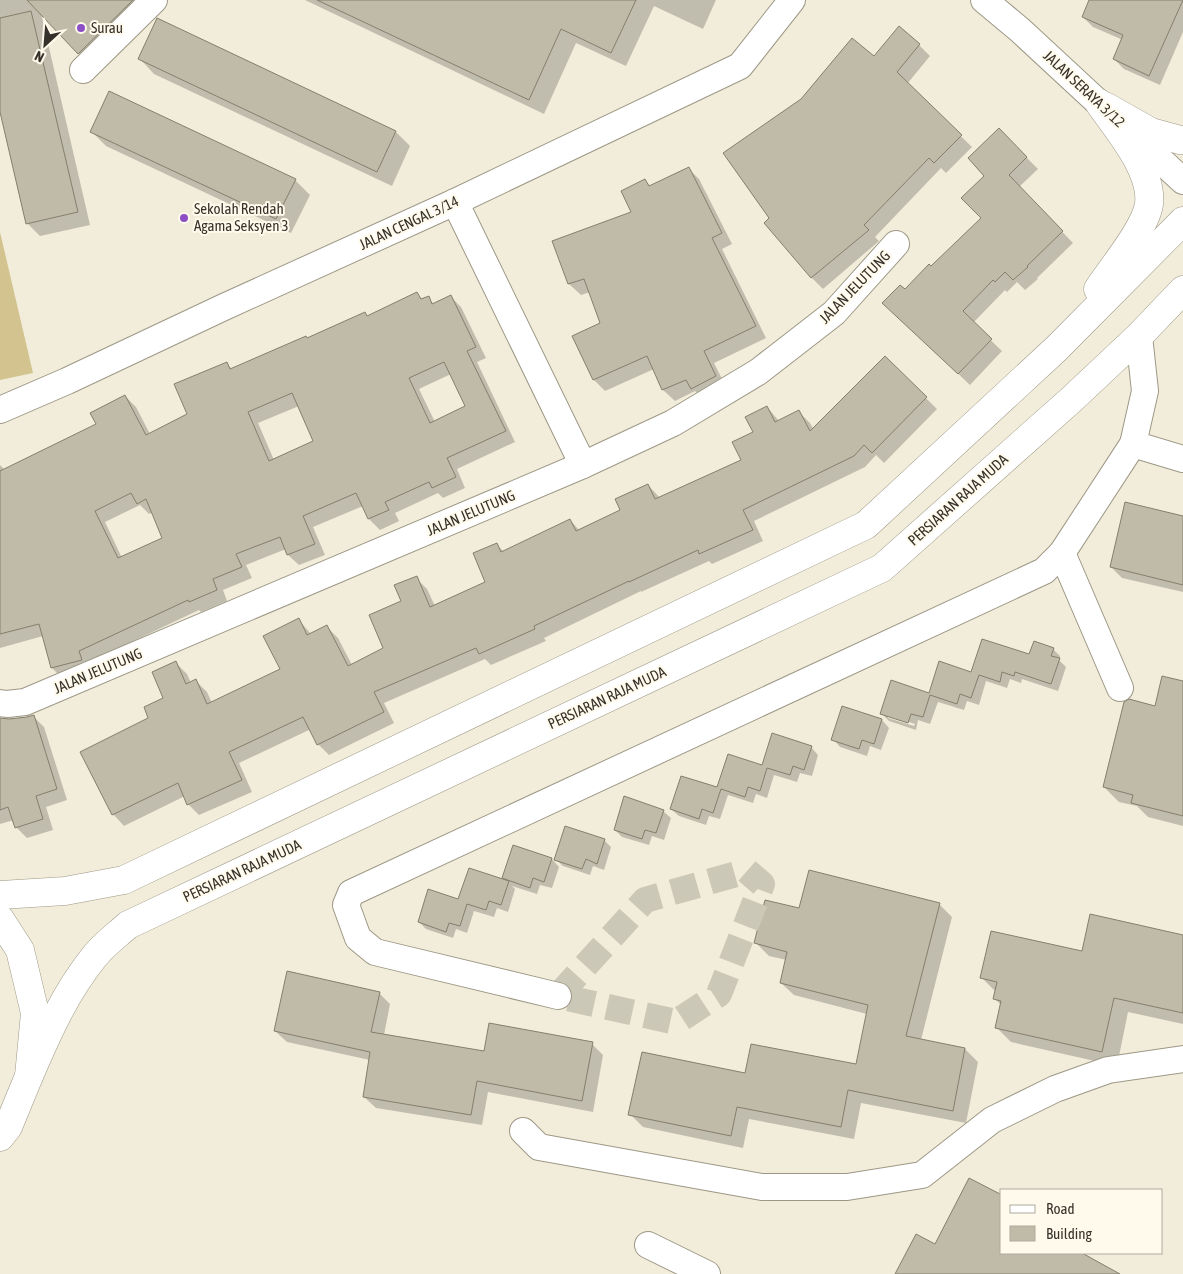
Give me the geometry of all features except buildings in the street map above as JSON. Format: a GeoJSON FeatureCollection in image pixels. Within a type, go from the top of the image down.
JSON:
{"type":"FeatureCollection","features":[{"type":"Feature","properties":{"kind":"main road"},"geometry":{"type":"LineString","coordinates":[[1099,103],[1151,132],[1183,140]]}},
{"type":"Feature","properties":{"kind":"main road"},"geometry":{"type":"LineString","coordinates":[[1056,350],[1141,225],[1148,204],[1147,185],[1139,161],[1099,103]]}},
{"type":"Feature","properties":{"kind":"main road"},"geometry":{"type":"LineString","coordinates":[[0,895],[65,891],[124,880],[866,525],[1056,350],[1183,221]]}},
{"type":"Feature","properties":{"kind":"main road","name":"PERSIARAN RAJA MUDA"},"geometry":{"type":"LineString","coordinates":[[0,1137],[8,1127],[47,1034],[69,992],[95,956],[128,925],[882,568],[1072,399],[1139,336],[1183,290]]}},
{"type":"Feature","properties":{"kind":"main road"},"geometry":{"type":"LineString","coordinates":[[0,920],[20,950],[35,1013],[29,1076]]}},
{"type":"Feature","properties":{"kind":"street"},"geometry":{"type":"LineString","coordinates":[[83,70],[154,0]]}},
{"type":"Feature","properties":{"kind":"street","name":"JALAN CENGAL 3/14"},"geometry":{"type":"LineString","coordinates":[[0,410],[76,377],[232,303],[455,202],[740,66],[792,0]]}},
{"type":"Feature","properties":{"kind":"street","name":"JALAN SERAYA 3/12"},"geometry":{"type":"LineString","coordinates":[[984,0],[1020,30],[1183,181]]}},
{"type":"Feature","properties":{"kind":"street"},"geometry":{"type":"LineString","coordinates":[[455,202],[584,465]]}},
{"type":"Feature","properties":{"kind":"street","name":"JALAN JELUTUNG"},"geometry":{"type":"LineString","coordinates":[[0,703],[25,702],[584,465],[673,423],[758,372],[834,314],[896,244]]}},
{"type":"Feature","properties":{"kind":"street"},"geometry":{"type":"LineString","coordinates":[[558,996],[375,952],[358,938],[346,905],[351,893],[1044,571],[1062,553],[1133,444],[1146,391],[1139,336]]}},
{"type":"Feature","properties":{"kind":"street"},"geometry":{"type":"LineString","coordinates":[[1133,444],[1183,459]]}},
{"type":"Feature","properties":{"kind":"street"},"geometry":{"type":"LineString","coordinates":[[1062,553],[1120,688]]}},
{"type":"Feature","properties":{"kind":"street"},"geometry":{"type":"LineString","coordinates":[[523,1131],[539,1147],[762,1187],[847,1187],[922,1174],[992,1120],[1055,1089],[1108,1070],[1183,1059]]}},
{"type":"Feature","properties":{"kind":"street"},"geometry":{"type":"LineString","coordinates":[[648,1245],[707,1274]]}},
{"type":"Feature","properties":{"kind":"shaded area"},"geometry":{"type":"Polygon","coordinates":[[[0,232],[33,373],[0,380],[0,232]]]}},
{"type":"Feature","properties":{"kind":"tunnel"},"geometry":{"type":"LineString","coordinates":[[747,871],[762,884],[719,994],[676,1022],[558,996],[645,900],[747,871]]}},
{"type":"Feature","properties":{"kind":"place","name":"Surau"},"geometry":{"type":"Point","coordinates":[81,28]}},
{"type":"Feature","properties":{"kind":"place","name":"Sekolah Rendah Agama Seksyen 3"},"geometry":{"type":"Point","coordinates":[184,218]}}]}
